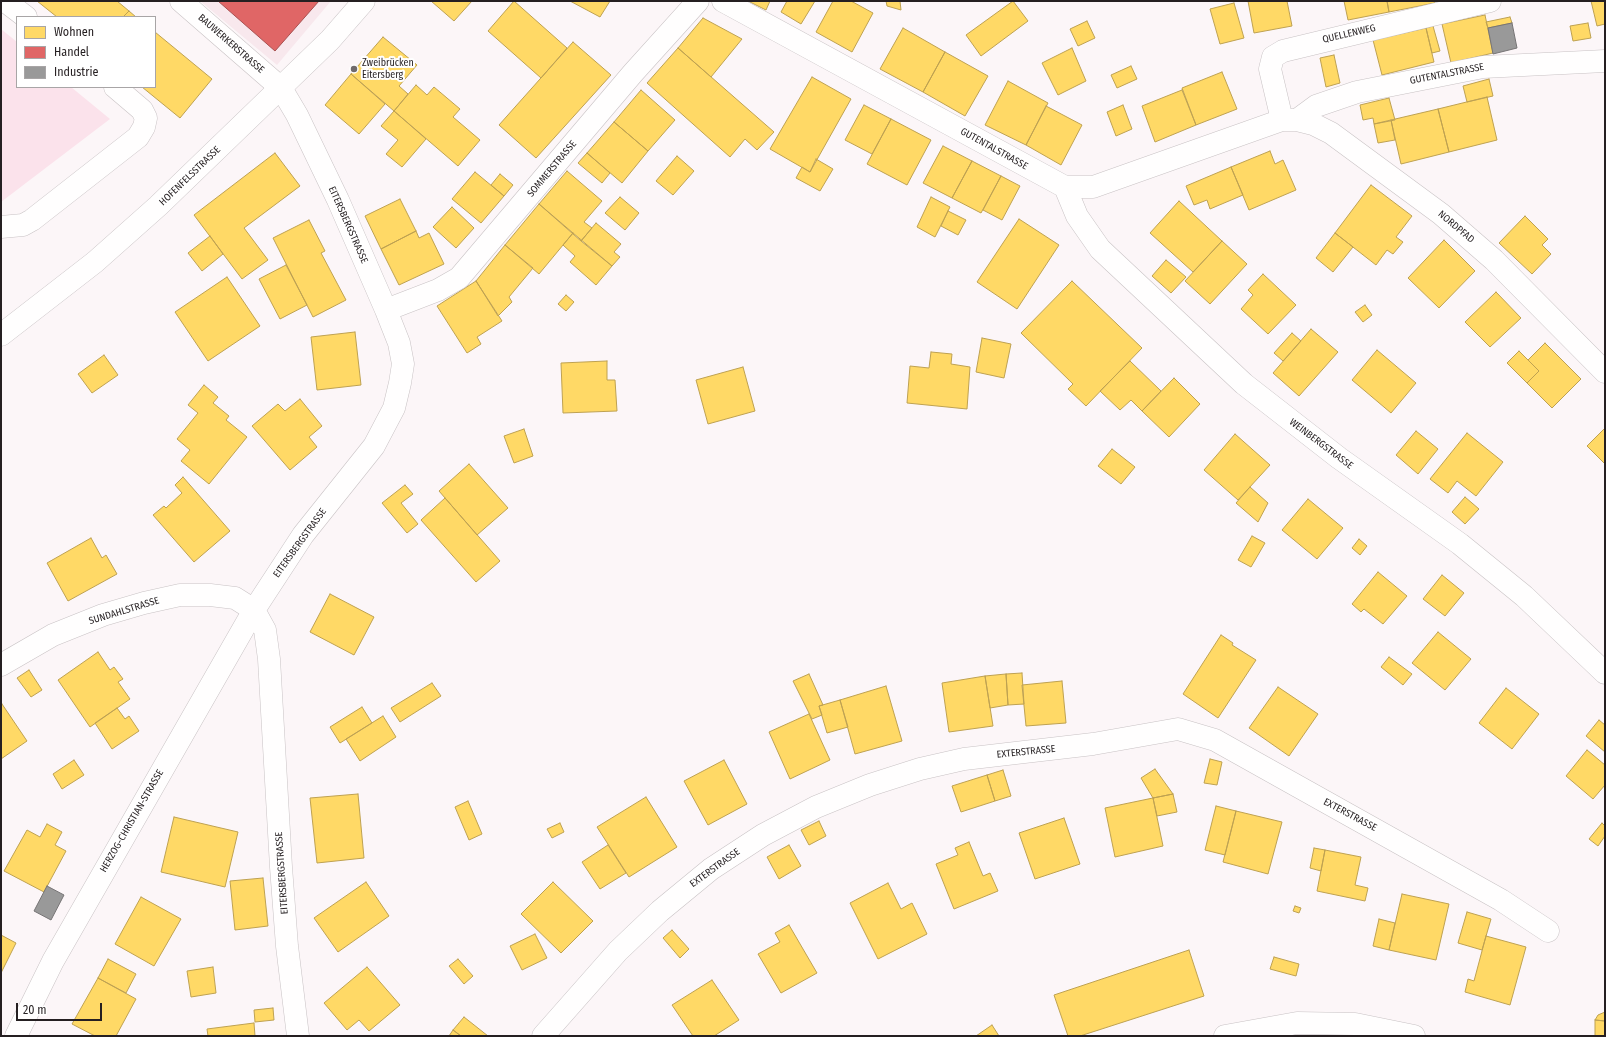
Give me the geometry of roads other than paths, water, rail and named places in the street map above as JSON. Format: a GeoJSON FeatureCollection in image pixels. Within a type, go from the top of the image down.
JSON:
{"type":"FeatureCollection","features":[{"type":"Feature","properties":{"kind":"street"},"geometry":{"type":"LineString","coordinates":[[5,1],[25,16]]}},
{"type":"Feature","properties":{"kind":"street","name":"BAUWERKERSTRASSE"},"geometry":{"type":"LineString","coordinates":[[181,1],[281,88]]}},
{"type":"Feature","properties":{"kind":"street","name":"HOFENFELSSTRASSE"},"geometry":{"type":"LineString","coordinates":[[1,335],[101,257],[158,206],[330,40],[364,1]]}},
{"type":"Feature","properties":{"kind":"street","name":"SOMMERSTRASSE"},"geometry":{"type":"LineString","coordinates":[[386,310],[438,290],[459,278],[472,265],[633,73],[698,1]]}},
{"type":"Feature","properties":{"kind":"street","name":"GUTENTALSTRASSE"},"geometry":{"type":"LineString","coordinates":[[723,1],[1065,187],[1093,187],[1289,120],[1316,106],[1357,92],[1476,68],[1605,61]]}},
{"type":"Feature","properties":{"kind":"street","name":"QUELLENWEG"},"geometry":{"type":"LineString","coordinates":[[1289,120],[1270,69],[1273,57],[1283,51],[1490,1]]}},
{"type":"Feature","properties":{"kind":"street"},"geometry":{"type":"LineString","coordinates":[[1,227],[18,226],[32,220],[138,137],[144,127],[146,118],[142,110],[116,88]]}},
{"type":"Feature","properties":{"kind":"street","name":"EITERSBERGSTRASSE"},"geometry":{"type":"LineString","coordinates":[[281,88],[300,122],[334,193],[386,310],[399,343],[403,364],[394,408],[374,446],[303,536],[254,610],[265,630],[269,659],[282,881],[287,946],[298,1036]]}},
{"type":"Feature","properties":{"kind":"street","name":"NORDPFAD"},"geometry":{"type":"LineString","coordinates":[[1289,120],[1313,124],[1331,134],[1441,214],[1494,260],[1605,372]]}},
{"type":"Feature","properties":{"kind":"street","name":"WEINBERGSTRASSE"},"geometry":{"type":"LineString","coordinates":[[1065,187],[1077,216],[1100,248],[1244,384],[1339,458],[1460,544],[1524,596],[1605,673]]}},
{"type":"Feature","properties":{"kind":"street","name":"SUNDAHLSTRASSE"},"geometry":{"type":"LineString","coordinates":[[1,665],[60,633],[103,616],[166,598],[180,595],[210,595],[235,598],[254,610]]}},
{"type":"Feature","properties":{"kind":"street","name":"HERZOG-CHRISTIAN-STRASSE"},"geometry":{"type":"LineString","coordinates":[[16,1036],[53,961],[254,610]]}},
{"type":"Feature","properties":{"kind":"street","name":"EXTERSTRASSE"},"geometry":{"type":"LineString","coordinates":[[544,1036],[618,951],[660,911],[711,869],[763,835],[816,807],[884,780],[920,769],[964,759],[1093,744],[1137,735],[1178,729],[1215,740],[1501,900],[1548,931]]}},
{"type":"Feature","properties":{"kind":"street"},"geometry":{"type":"LineString","coordinates":[[1225,1036],[1297,1023],[1355,1024],[1414,1036]]}},
{"type":"Feature","properties":{"kind":"place","name":"Zweibrücken Eitersberg"},"geometry":{"type":"Point","coordinates":[354,69]}}]}
